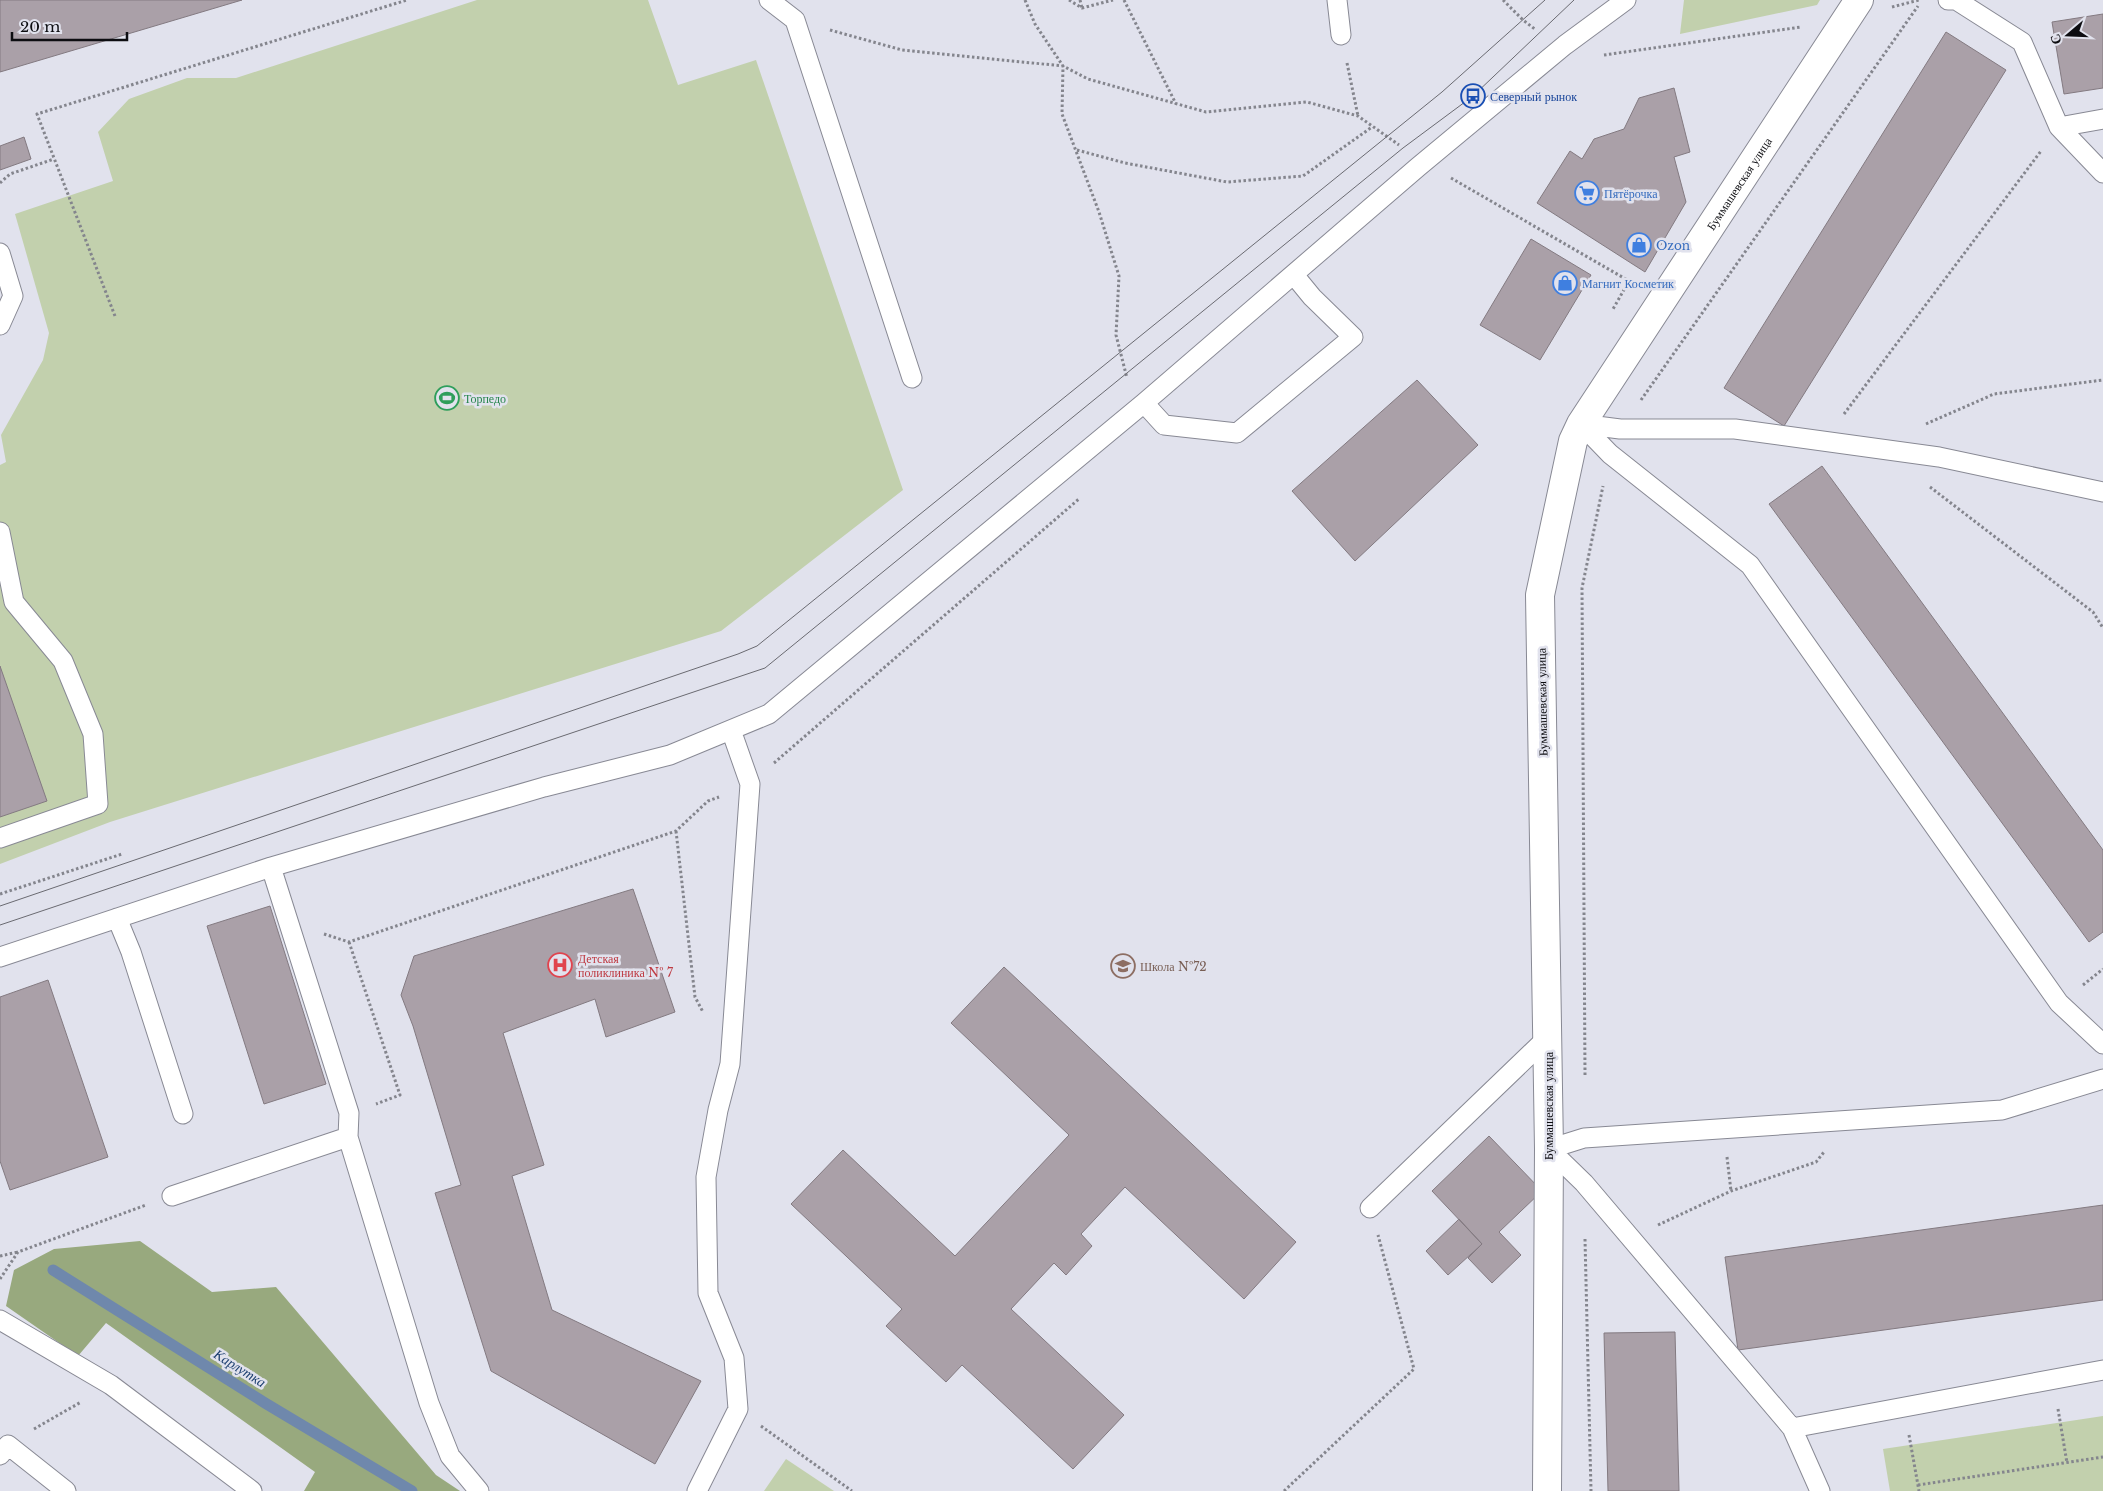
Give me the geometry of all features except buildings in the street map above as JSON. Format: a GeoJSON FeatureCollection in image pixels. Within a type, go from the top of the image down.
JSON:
{"type":"FeatureCollection","features":[{"type":"Feature","properties":{"kind":"street","name":"Буммашевская улица"},"geometry":{"type":"LineString","coordinates":[[1547,1491],[1549,1149],[1540,595],[1573,441],[1581,424],[1852,10]]}},
{"type":"Feature","properties":{"kind":"lane"},"geometry":{"type":"LineString","coordinates":[[768,0],[795,20],[912,378]]}},
{"type":"Feature","properties":{"kind":"lane"},"geometry":{"type":"LineString","coordinates":[[1337,0],[1341,36]]}},
{"type":"Feature","properties":{"kind":"lane"},"geometry":{"type":"LineString","coordinates":[[0,957],[271,867],[544,788],[670,755],[769,714],[1144,403],[1418,167],[1565,45],[1626,0]]}},
{"type":"Feature","properties":{"kind":"lane"},"geometry":{"type":"LineString","coordinates":[[1948,0],[1956,0],[2022,42],[2059,127],[2103,173]]}},
{"type":"Feature","properties":{"kind":"lane"},"geometry":{"type":"LineString","coordinates":[[2059,127],[2103,119]]}},
{"type":"Feature","properties":{"kind":"lane"},"geometry":{"type":"LineString","coordinates":[[0,253],[13,296],[0,325]]}},
{"type":"Feature","properties":{"kind":"lane"},"geometry":{"type":"LineString","coordinates":[[1144,403],[1164,425],[1237,433],[1353,337],[1312,297],[1294,275]]}},
{"type":"Feature","properties":{"kind":"lane"},"geometry":{"type":"LineString","coordinates":[[1581,424],[1620,429],[1734,429],[1939,457],[2103,492]]}},
{"type":"Feature","properties":{"kind":"lane"},"geometry":{"type":"LineString","coordinates":[[1581,424],[1610,454],[1750,565],[2059,1003],[2103,1044]]}},
{"type":"Feature","properties":{"kind":"lane"},"geometry":{"type":"LineString","coordinates":[[0,532],[7,604],[64,661],[94,734],[98,804],[0,838]]}},
{"type":"Feature","properties":{"kind":"lane"},"geometry":{"type":"LineString","coordinates":[[697,1491],[738,1409],[734,1358],[708,1293],[706,1177],[718,1110],[730,1064],[750,784],[731,730]]}},
{"type":"Feature","properties":{"kind":"lane"},"geometry":{"type":"LineString","coordinates":[[271,867],[349,1113],[348,1137],[429,1403],[450,1456],[479,1491]]}},
{"type":"Feature","properties":{"kind":"lane"},"geometry":{"type":"LineString","coordinates":[[117,918],[131,952],[183,1114]]}},
{"type":"Feature","properties":{"kind":"lane"},"geometry":{"type":"LineString","coordinates":[[1370,1208],[1548,1037]]}},
{"type":"Feature","properties":{"kind":"lane"},"geometry":{"type":"LineString","coordinates":[[1820,1491],[1792,1428],[1584,1183],[1549,1149],[1584,1138],[2002,1110],[2103,1079]]}},
{"type":"Feature","properties":{"kind":"lane"},"geometry":{"type":"LineString","coordinates":[[172,1196],[348,1137]]}},
{"type":"Feature","properties":{"kind":"lane"},"geometry":{"type":"LineString","coordinates":[[0,1320],[111,1385],[252,1491]]}},
{"type":"Feature","properties":{"kind":"lane"},"geometry":{"type":"LineString","coordinates":[[1792,1428],[2103,1370]]}},
{"type":"Feature","properties":{"kind":"lane"},"geometry":{"type":"LineString","coordinates":[[4,1450],[66,1491]]}},
{"type":"Feature","properties":{"kind":"path"},"geometry":{"type":"LineString","coordinates":[[115,316],[37,114],[407,0]]}},
{"type":"Feature","properties":{"kind":"path"},"geometry":{"type":"LineString","coordinates":[[1025,0],[1035,24],[1063,66],[1062,114],[1099,212],[1118,276],[1116,335],[1125,375],[1144,403]]}},
{"type":"Feature","properties":{"kind":"path"},"geometry":{"type":"LineString","coordinates":[[1069,0],[1082,8],[1113,0]]}},
{"type":"Feature","properties":{"kind":"path"},"geometry":{"type":"LineString","coordinates":[[1080,0],[1082,8]]}},
{"type":"Feature","properties":{"kind":"path"},"geometry":{"type":"LineString","coordinates":[[1124,0],[1176,104]]}},
{"type":"Feature","properties":{"kind":"path"},"geometry":{"type":"LineString","coordinates":[[1503,0],[1523,20],[1540,33],[1565,45]]}},
{"type":"Feature","properties":{"kind":"path"},"geometry":{"type":"LineString","coordinates":[[1595,57],[1852,10],[1921,0]]}},
{"type":"Feature","properties":{"kind":"path"},"geometry":{"type":"LineString","coordinates":[[1620,429],[1921,0]]}},
{"type":"Feature","properties":{"kind":"path"},"geometry":{"type":"LineString","coordinates":[[795,20],[902,50],[1063,66],[1088,80],[1206,112],[1307,102],[1358,116],[1372,128],[1403,148],[1418,167],[1450,178],[1629,281],[1609,315]]}},
{"type":"Feature","properties":{"kind":"path"},"geometry":{"type":"LineString","coordinates":[[1341,36],[1358,116]]}},
{"type":"Feature","properties":{"kind":"path"},"geometry":{"type":"LineString","coordinates":[[1824,441],[2059,127]]}},
{"type":"Feature","properties":{"kind":"path"},"geometry":{"type":"LineString","coordinates":[[1076,150],[1125,163],[1227,182],[1304,176],[1372,128]]}},
{"type":"Feature","properties":{"kind":"path"},"geometry":{"type":"LineString","coordinates":[[0,183],[10,174],[54,158]]}},
{"type":"Feature","properties":{"kind":"path"},"geometry":{"type":"LineString","coordinates":[[1884,449],[1920,426],[1994,394],[2103,380]]}},
{"type":"Feature","properties":{"kind":"path"},"geometry":{"type":"LineString","coordinates":[[1585,1079],[1582,588],[1610,454]]}},
{"type":"Feature","properties":{"kind":"path"},"geometry":{"type":"LineString","coordinates":[[1928,485],[2092,612],[2103,628]]}},
{"type":"Feature","properties":{"kind":"path"},"geometry":{"type":"LineString","coordinates":[[289,922],[348,942],[676,831],[708,801],[750,784]]}},
{"type":"Feature","properties":{"kind":"path"},"geometry":{"type":"LineString","coordinates":[[676,831],[695,997],[704,1014]]}},
{"type":"Feature","properties":{"kind":"path"},"geometry":{"type":"LineString","coordinates":[[0,894],[122,854]]}},
{"type":"Feature","properties":{"kind":"path"},"geometry":{"type":"LineString","coordinates":[[348,942],[400,1095]]}},
{"type":"Feature","properties":{"kind":"path"},"geometry":{"type":"LineString","coordinates":[[1630,1238],[1731,1191],[1816,1162],[1848,1120]]}},
{"type":"Feature","properties":{"kind":"path"},"geometry":{"type":"LineString","coordinates":[[1584,1183],[1591,1491]]}},
{"type":"Feature","properties":{"kind":"path"},"geometry":{"type":"LineString","coordinates":[[0,1256],[18,1252],[172,1196]]}},
{"type":"Feature","properties":{"kind":"path"},"geometry":{"type":"LineString","coordinates":[[1284,1491],[1414,1369],[1370,1208]]}},
{"type":"Feature","properties":{"kind":"path"},"geometry":{"type":"LineString","coordinates":[[0,1279],[18,1252]]}},
{"type":"Feature","properties":{"kind":"path"},"geometry":{"type":"LineString","coordinates":[[2053,1380],[2067,1463]]}},
{"type":"Feature","properties":{"kind":"path"},"geometry":{"type":"LineString","coordinates":[[4,1450],[111,1385]]}},
{"type":"Feature","properties":{"kind":"path"},"geometry":{"type":"LineString","coordinates":[[1904,1408],[1918,1491]]}},
{"type":"Feature","properties":{"kind":"path"},"geometry":{"type":"LineString","coordinates":[[738,1409],[852,1491]]}},
{"type":"Feature","properties":{"kind":"path"},"geometry":{"type":"LineString","coordinates":[[1918,1485],[2103,1457]]}},
{"type":"Feature","properties":{"kind":"green space","name":"Торпедо"},"geometry":{"type":"Polygon","coordinates":[[[477,0],[648,0],[678,85],[756,60],[903,490],[721,631],[110,822],[0,864],[0,465],[6,462],[1,435],[43,360],[49,333],[15,214],[113,181],[98,132],[129,99],[187,78],[236,78],[477,0]]]}},
{"type":"Feature","properties":{"kind":"green space"},"geometry":{"type":"Polygon","coordinates":[[[1684,0],[1820,0],[1817,5],[1680,34],[1684,0]]]}},
{"type":"Feature","properties":{"kind":"green space"},"geometry":{"type":"Polygon","coordinates":[[[140,1241],[212,1292],[276,1287],[436,1475],[460,1491],[304,1491],[315,1472],[106,1323],[78,1356],[6,1306],[14,1270],[54,1249],[140,1241]]]}},
{"type":"Feature","properties":{"kind":"green space"},"geometry":{"type":"Polygon","coordinates":[[[2103,1416],[2103,1491],[1890,1491],[1883,1449],[2103,1416]]]}},
{"type":"Feature","properties":{"kind":"green space"},"geometry":{"type":"Polygon","coordinates":[[[786,1459],[834,1491],[764,1491],[786,1459]]]}},
{"type":"Feature","properties":{"kind":"waterway","name":"Карлутка"},"geometry":{"type":"LineString","coordinates":[[53,1270],[265,1403],[412,1491]]}},
{"type":"Feature","properties":{"kind":"tram line"},"geometry":{"type":"LineString","coordinates":[[0,906],[757,646],[1442,92],[1545,0]]}},
{"type":"Feature","properties":{"kind":"tram line"},"geometry":{"type":"LineString","coordinates":[[0,925],[765,668],[1403,148],[1473,96],[1574,0]]}},
{"type":"Feature","properties":{"kind":"place","name":"Северный рынок"},"geometry":{"type":"Point","coordinates":[1473,96]}},
{"type":"Feature","properties":{"kind":"place","name":"Пятёрочка"},"geometry":{"type":"Point","coordinates":[1587,193]}},
{"type":"Feature","properties":{"kind":"place","name":"Ozon"},"geometry":{"type":"Point","coordinates":[1639,245]}},
{"type":"Feature","properties":{"kind":"place","name":"Магнит Косметик"},"geometry":{"type":"Point","coordinates":[1565,283]}},
{"type":"Feature","properties":{"kind":"place","name":"Торпедо"},"geometry":{"type":"Point","coordinates":[447,398]}},
{"type":"Feature","properties":{"kind":"place","name":"Детская поликлиника № 7"},"geometry":{"type":"Point","coordinates":[560,965]}},
{"type":"Feature","properties":{"kind":"place","name":"Школа №72"},"geometry":{"type":"Point","coordinates":[1123,966]}}]}
